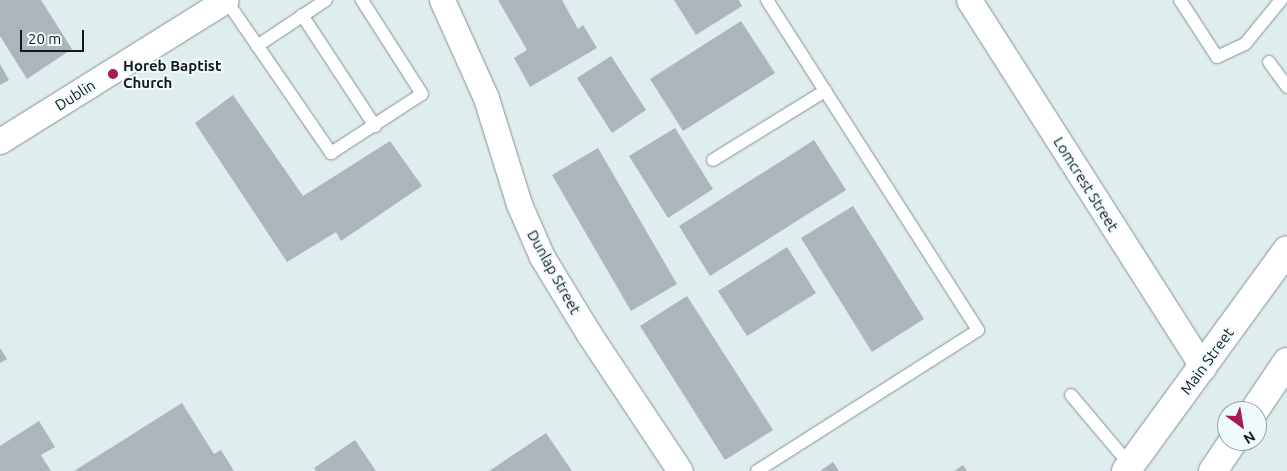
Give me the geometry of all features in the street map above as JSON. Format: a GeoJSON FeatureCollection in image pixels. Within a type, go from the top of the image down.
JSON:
{"type":"FeatureCollection","features":[{"type":"Feature","properties":{"kind":"highway","name":"Main Street"},"geometry":{"type":"LineString","coordinates":[[1127,469],[1203,368],[1287,250]]}},
{"type":"Feature","properties":{"kind":"highway"},"geometry":{"type":"LineString","coordinates":[[1261,401],[1287,362]]}},
{"type":"Feature","properties":{"kind":"highway"},"geometry":{"type":"LineString","coordinates":[[1213,471],[1226,451]]}},
{"type":"Feature","properties":{"kind":"street","name":"Dublin"},"geometry":{"type":"LineString","coordinates":[[0,141],[226,0]]}},
{"type":"Feature","properties":{"kind":"street","name":"Dunlap Street"},"geometry":{"type":"LineString","coordinates":[[442,0],[486,98],[519,204],[542,257],[589,334],[680,471]]}},
{"type":"Feature","properties":{"kind":"street","name":"Lomcrest Street"},"geometry":{"type":"LineString","coordinates":[[969,0],[1203,368]]}},
{"type":"Feature","properties":{"kind":"lane"},"geometry":{"type":"LineString","coordinates":[[226,0],[331,153],[422,94],[362,0]]}},
{"type":"Feature","properties":{"kind":"lane"},"geometry":{"type":"LineString","coordinates":[[256,46],[326,0]]}},
{"type":"Feature","properties":{"kind":"lane"},"geometry":{"type":"LineString","coordinates":[[758,471],[978,330],[766,0]]}},
{"type":"Feature","properties":{"kind":"lane"},"geometry":{"type":"LineString","coordinates":[[1180,0],[1216,57],[1245,44],[1281,0]]}},
{"type":"Feature","properties":{"kind":"lane"},"geometry":{"type":"LineString","coordinates":[[302,15],[375,126]]}},
{"type":"Feature","properties":{"kind":"lane"},"geometry":{"type":"LineString","coordinates":[[1269,62],[1287,87]]}},
{"type":"Feature","properties":{"kind":"lane"},"geometry":{"type":"LineString","coordinates":[[713,160],[825,91]]}},
{"type":"Feature","properties":{"kind":"lane"},"geometry":{"type":"LineString","coordinates":[[1071,395],[1127,469]]}},
{"type":"Feature","properties":{"kind":"building"},"geometry":{"type":"Polygon","coordinates":[[[0,0],[41,0],[72,49],[27,79],[0,36],[0,0]]]}},
{"type":"Feature","properties":{"kind":"building"},"geometry":{"type":"Polygon","coordinates":[[[498,0],[562,0],[578,29],[583,25],[597,48],[530,87],[514,58],[527,50],[498,0]]]}},
{"type":"Feature","properties":{"kind":"building"},"geometry":{"type":"Polygon","coordinates":[[[674,0],[739,0],[742,6],[696,35],[674,0]]]}},
{"type":"Feature","properties":{"kind":"building"},"geometry":{"type":"Polygon","coordinates":[[[741,21],[775,73],[683,131],[650,79],[741,21]]]}},
{"type":"Feature","properties":{"kind":"building"},"geometry":{"type":"Polygon","coordinates":[[[611,56],[646,110],[612,133],[577,78],[611,56]]]}},
{"type":"Feature","properties":{"kind":"building"},"geometry":{"type":"Polygon","coordinates":[[[0,64],[9,80],[0,85],[0,64]]]}},
{"type":"Feature","properties":{"kind":"building"},"geometry":{"type":"Polygon","coordinates":[[[233,95],[303,196],[390,141],[422,186],[341,241],[336,232],[287,262],[195,123],[233,95]]]}},
{"type":"Feature","properties":{"kind":"building"},"geometry":{"type":"Polygon","coordinates":[[[675,128],[713,189],[668,218],[629,156],[675,128]]]}},
{"type":"Feature","properties":{"kind":"building"},"geometry":{"type":"Polygon","coordinates":[[[814,140],[846,190],[710,276],[679,226],[814,140]]]}},
{"type":"Feature","properties":{"kind":"building"},"geometry":{"type":"Polygon","coordinates":[[[598,148],[677,284],[631,311],[552,175],[598,148]]]}},
{"type":"Feature","properties":{"kind":"building"},"geometry":{"type":"Polygon","coordinates":[[[853,206],[924,319],[872,352],[801,238],[853,206]]]}},
{"type":"Feature","properties":{"kind":"building"},"geometry":{"type":"Polygon","coordinates":[[[787,247],[816,293],[747,336],[718,291],[787,247]]]}},
{"type":"Feature","properties":{"kind":"building"},"geometry":{"type":"Polygon","coordinates":[[[687,296],[773,430],[725,460],[640,326],[687,296]]]}},
{"type":"Feature","properties":{"kind":"building"},"geometry":{"type":"Polygon","coordinates":[[[0,348],[7,359],[0,363],[0,348]]]}},
{"type":"Feature","properties":{"kind":"building"},"geometry":{"type":"Polygon","coordinates":[[[182,403],[214,454],[221,450],[234,471],[74,471],[182,403]]]}},
{"type":"Feature","properties":{"kind":"building"},"geometry":{"type":"Polygon","coordinates":[[[39,421],[55,447],[41,455],[51,471],[0,471],[0,446],[39,421]]]}},
{"type":"Feature","properties":{"kind":"building"},"geometry":{"type":"Polygon","coordinates":[[[546,433],[572,471],[489,471],[546,433]]]}},
{"type":"Feature","properties":{"kind":"building"},"geometry":{"type":"Polygon","coordinates":[[[355,440],[376,471],[316,471],[314,468],[355,440]]]}},
{"type":"Feature","properties":{"kind":"building"},"geometry":{"type":"Polygon","coordinates":[[[833,462],[839,471],[820,471],[833,462]]]}},
{"type":"Feature","properties":{"kind":"building"},"geometry":{"type":"Polygon","coordinates":[[[963,465],[967,471],[954,471],[963,465]]]}},
{"type":"Feature","properties":{"kind":"place","name":"Horeb Baptist Church"},"geometry":{"type":"Point","coordinates":[113,74]}}]}
